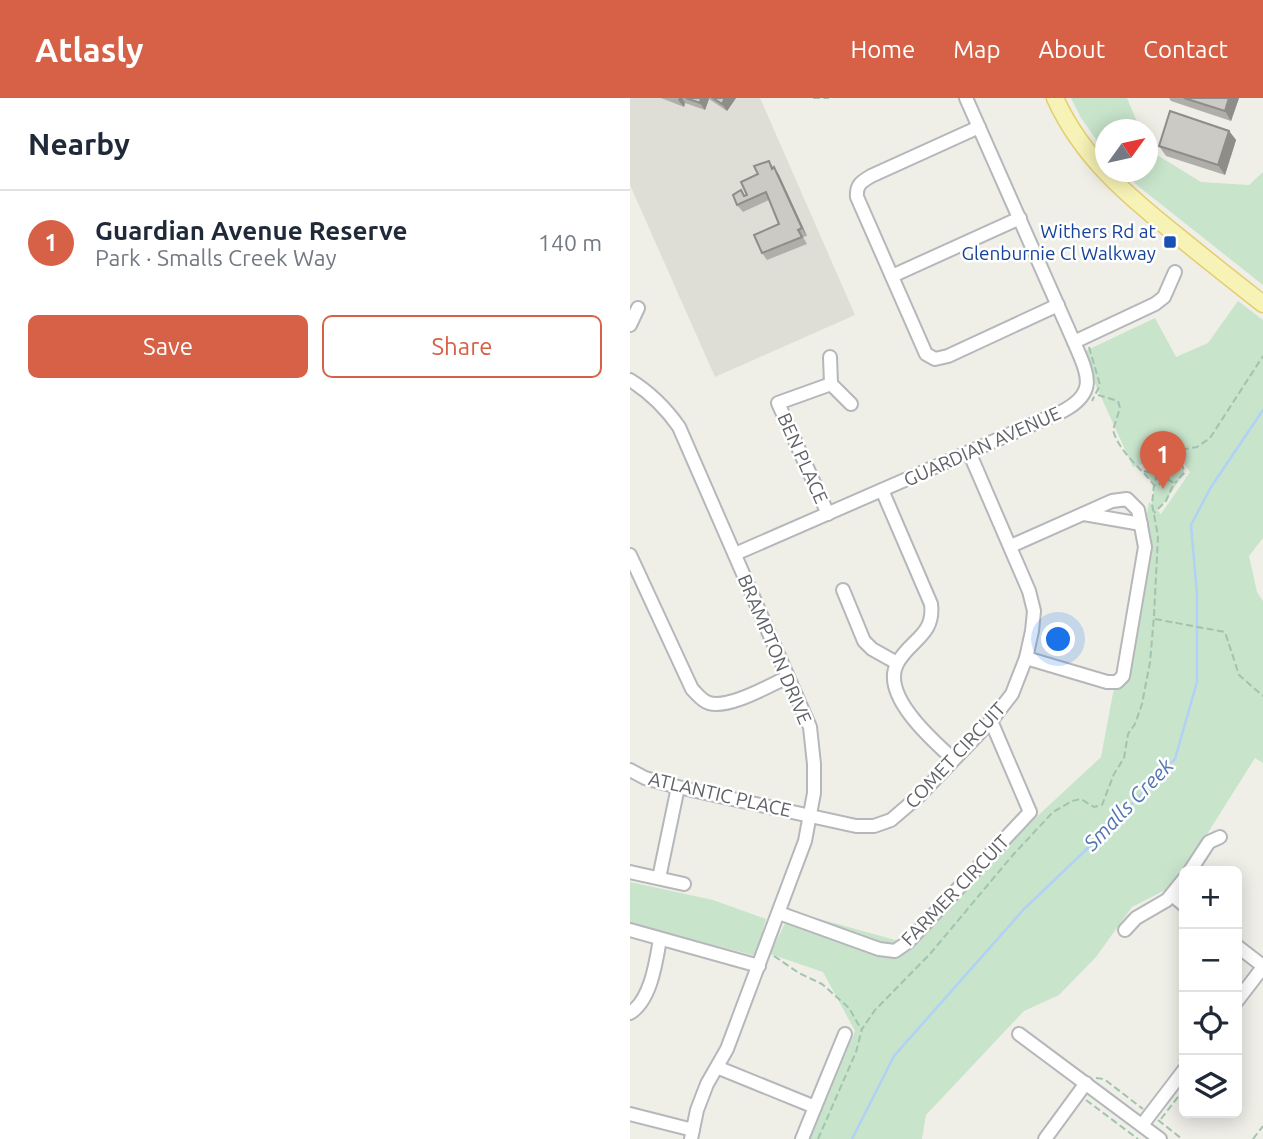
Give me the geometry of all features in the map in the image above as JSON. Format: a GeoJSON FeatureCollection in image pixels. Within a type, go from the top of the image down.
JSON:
{"type":"FeatureCollection","features":[{"type":"Feature","properties":{"kind":"main road"},"geometry":{"type":"LineString","coordinates":[[1055,98],[1072,132],[1107,176],[1128,196],[1263,304]]}},
{"type":"Feature","properties":{"kind":"street"},"geometry":{"type":"LineString","coordinates":[[966,98],[1058,305],[1079,340],[1090,397]]}},
{"type":"Feature","properties":{"kind":"street"},"geometry":{"type":"LineString","coordinates":[[979,127],[871,176],[860,182],[857,188],[857,197],[926,354],[935,359],[948,356],[1058,305]]}},
{"type":"Feature","properties":{"kind":"street"},"geometry":{"type":"LineString","coordinates":[[892,276],[1020,218]]}},
{"type":"Feature","properties":{"kind":"street"},"geometry":{"type":"LineString","coordinates":[[1079,340],[1156,304],[1164,297],[1175,272]]}},
{"type":"Feature","properties":{"kind":"street"},"geometry":{"type":"LineString","coordinates":[[630,325],[638,308]]}},
{"type":"Feature","properties":{"kind":"street"},"geometry":{"type":"LineString","coordinates":[[830,357],[831,384],[851,404]]}},
{"type":"Feature","properties":{"kind":"street","name":"BRAMPTON DRIVE"},"geometry":{"type":"LineString","coordinates":[[630,380],[664,406],[679,428],[810,727],[813,745],[814,793],[806,841],[719,1068],[708,1084],[697,1110],[692,1134]]}},
{"type":"Feature","properties":{"kind":"street","name":"BEN PLACE"},"geometry":{"type":"LineString","coordinates":[[828,514],[778,403],[831,384]]}},
{"type":"Feature","properties":{"kind":"street","name":"GUARDIAN AVENUE"},"geometry":{"type":"LineString","coordinates":[[735,554],[1090,397]]}},
{"type":"Feature","properties":{"kind":"street","name":"COMET CIRCUIT"},"geometry":{"type":"LineString","coordinates":[[811,816],[856,826],[874,826],[891,820],[919,796],[952,758],[991,721],[1012,694],[1026,657],[1034,611],[1030,591],[969,452]]}},
{"type":"Feature","properties":{"kind":"street"},"geometry":{"type":"LineString","coordinates":[[882,490],[931,604],[933,617],[927,630],[897,663],[894,675],[911,719],[952,758]]}},
{"type":"Feature","properties":{"kind":"street"},"geometry":{"type":"LineString","coordinates":[[1011,546],[1112,501],[1127,499],[1138,510],[1142,524],[1145,547],[1123,676],[1117,681],[1107,682],[1026,657]]}},
{"type":"Feature","properties":{"kind":"street"},"geometry":{"type":"LineString","coordinates":[[1083,514],[1142,524]]}},
{"type":"Feature","properties":{"kind":"street"},"geometry":{"type":"LineString","coordinates":[[630,555],[692,689],[702,700],[712,704],[725,704],[788,677]]}},
{"type":"Feature","properties":{"kind":"street"},"geometry":{"type":"LineString","coordinates":[[843,590],[864,641],[872,649],[897,663]]}},
{"type":"Feature","properties":{"kind":"street","name":"FARMER CIRCUIT"},"geometry":{"type":"LineString","coordinates":[[779,913],[878,949],[895,951],[908,942],[1030,813],[991,721]]}},
{"type":"Feature","properties":{"kind":"street","name":"ATLANTIC PLACE"},"geometry":{"type":"LineString","coordinates":[[630,770],[645,778],[678,787],[811,816]]}},
{"type":"Feature","properties":{"kind":"street"},"geometry":{"type":"LineString","coordinates":[[659,878],[678,787]]}},
{"type":"Feature","properties":{"kind":"street"},"geometry":{"type":"LineString","coordinates":[[1193,866],[1209,842],[1220,837]]}},
{"type":"Feature","properties":{"kind":"street"},"geometry":{"type":"LineString","coordinates":[[630,872],[684,884]]}},
{"type":"Feature","properties":{"kind":"street"},"geometry":{"type":"LineString","coordinates":[[1125,930],[1136,918],[1172,895],[1179,886]]}},
{"type":"Feature","properties":{"kind":"street"},"geometry":{"type":"LineString","coordinates":[[1172,895],[1179,901]]}},
{"type":"Feature","properties":{"kind":"street"},"geometry":{"type":"LineString","coordinates":[[630,930],[759,966]]}},
{"type":"Feature","properties":{"kind":"street"},"geometry":{"type":"LineString","coordinates":[[630,1013],[637,1009],[645,993],[660,939]]}},
{"type":"Feature","properties":{"kind":"street"},"geometry":{"type":"LineString","coordinates":[[1242,950],[1263,966],[1242,994]]}},
{"type":"Feature","properties":{"kind":"street"},"geometry":{"type":"LineString","coordinates":[[802,1139],[845,1034]]}},
{"type":"Feature","properties":{"kind":"street"},"geometry":{"type":"LineString","coordinates":[[1019,1034],[1160,1139]]}},
{"type":"Feature","properties":{"kind":"street"},"geometry":{"type":"LineString","coordinates":[[719,1068],[815,1107]]}},
{"type":"Feature","properties":{"kind":"street"},"geometry":{"type":"LineString","coordinates":[[1142,1125],[1179,1077]]}},
{"type":"Feature","properties":{"kind":"street"},"geometry":{"type":"LineString","coordinates":[[1045,1139],[1086,1083]]}},
{"type":"Feature","properties":{"kind":"street"},"geometry":{"type":"LineString","coordinates":[[630,1114],[692,1134]]}},
{"type":"Feature","properties":{"kind":"path"},"geometry":{"type":"LineString","coordinates":[[813,98],[829,98]]}},
{"type":"Feature","properties":{"kind":"path"},"geometry":{"type":"LineString","coordinates":[[1079,340],[1095,363],[1100,385],[1090,397]]}},
{"type":"Feature","properties":{"kind":"path"},"geometry":{"type":"LineString","coordinates":[[1143,471],[1157,474],[1179,450],[1197,447],[1210,438],[1263,356]]}},
{"type":"Feature","properties":{"kind":"path"},"geometry":{"type":"LineString","coordinates":[[1090,397],[1108,396],[1118,401],[1121,408],[1113,430],[1115,437],[1154,485],[1157,486],[1167,479],[1174,483]]}},
{"type":"Feature","properties":{"kind":"path"},"geometry":{"type":"LineString","coordinates":[[1153,514],[1166,501],[1174,483],[1184,473],[1179,462],[1170,459]]}},
{"type":"Feature","properties":{"kind":"path"},"geometry":{"type":"LineString","coordinates":[[1154,619],[1225,632],[1239,675],[1263,696]]}},
{"type":"Feature","properties":{"kind":"path"},"geometry":{"type":"LineString","coordinates":[[1078,1094],[1138,1139]]}},
{"type":"Feature","properties":{"kind":"path"},"geometry":{"type":"LineString","coordinates":[[1161,1120],[1179,1095]]}},
{"type":"Feature","properties":{"kind":"path"},"geometry":{"type":"LineString","coordinates":[[1253,1139],[1263,1126]]}},
{"type":"Feature","properties":{"kind":"shaded area"},"geometry":{"type":"Polygon","coordinates":[[[630,98],[760,98],[855,315],[715,377],[630,185],[630,98]]]}},
{"type":"Feature","properties":{"kind":"green space"},"geometry":{"type":"Polygon","coordinates":[[[1071,98],[1127,98],[1136,119],[1095,119],[1095,138],[1071,98]]]}},
{"type":"Feature","properties":{"kind":"green space"},"geometry":{"type":"Polygon","coordinates":[[[1158,156],[1201,182],[1249,185],[1263,172],[1263,285],[1134,182],[1158,182],[1158,156]]]}},
{"type":"Feature","properties":{"kind":"green space"},"geometry":{"type":"Polygon","coordinates":[[[1238,301],[1263,320],[1263,538],[1249,556],[1257,592],[1263,601],[1263,763],[1255,758],[1187,866],[1179,866],[1179,879],[1175,885],[1132,907],[1096,957],[1059,995],[1024,1011],[926,1115],[922,1139],[810,1139],[855,1031],[823,972],[770,954],[791,911],[902,942],[1101,757],[1149,502],[1152,504],[1154,485],[1143,471],[1158,473],[1169,460],[1183,465],[1184,473],[1157,510],[1161,514],[1190,472],[1179,457],[1166,457],[1133,467],[1081,353],[1155,318],[1176,357],[1208,343],[1238,301]]]}},
{"type":"Feature","properties":{"kind":"green space"},"geometry":{"type":"Polygon","coordinates":[[[630,882],[713,900],[766,919],[756,956],[630,923],[630,882]]]}},
{"type":"Feature","properties":{"kind":"building"},"geometry":{"type":"Polygon","coordinates":[[[686,98],[701,98],[700,103],[686,98]]]}},
{"type":"Feature","properties":{"kind":"building"},"geometry":{"type":"Polygon","coordinates":[[[713,98],[725,98],[722,104],[713,98]]]}},
{"type":"Feature","properties":{"kind":"building"},"geometry":{"type":"Polygon","coordinates":[[[1184,98],[1229,98],[1225,111],[1184,98]]]}},
{"type":"Feature","properties":{"kind":"building"},"geometry":{"type":"Polygon","coordinates":[[[1170,111],[1229,131],[1218,165],[1159,146],[1170,111]]]}},
{"type":"Feature","properties":{"kind":"building"},"geometry":{"type":"Polygon","coordinates":[[[769,161],[802,228],[798,230],[802,237],[762,253],[754,235],[779,224],[766,192],[737,205],[733,195],[741,190],[744,196],[747,195],[741,182],[758,174],[754,166],[769,161]]]}},
{"type":"Feature","properties":{"kind":"waterway","name":"Smalls Creek"},"geometry":{"type":"LineString","coordinates":[[852,1139],[894,1056],[1024,909],[1113,824],[1175,759],[1197,682],[1197,594],[1191,525],[1211,487],[1263,410]]}},
{"type":"Feature","properties":{"kind":"place","name":"Withers Rd at Glenburnie Cl Walkway"},"geometry":{"type":"Point","coordinates":[1170,242]}},
{"type":"Feature","properties":{"kind":"place","name":"Guardian Avenue Reserve"},"geometry":{"type":"Point","coordinates":[1163,489]}}]}
